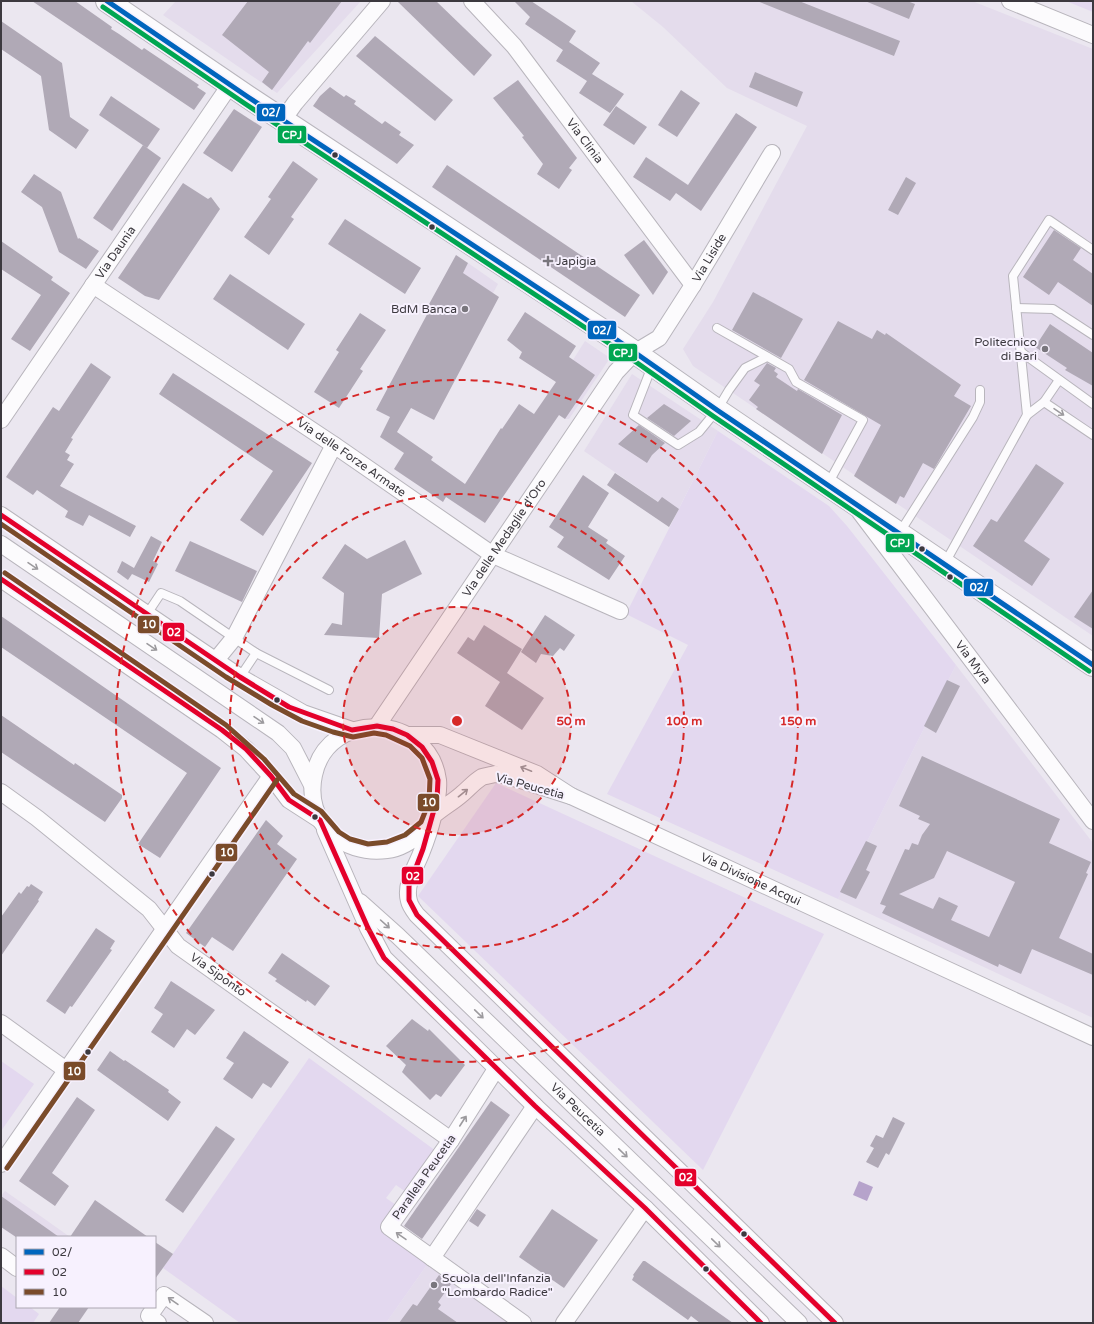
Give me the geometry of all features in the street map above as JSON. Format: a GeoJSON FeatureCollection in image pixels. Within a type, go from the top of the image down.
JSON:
{"type":"FeatureCollection","features":[{"type":"Feature","properties":{"kind":"main road"},"geometry":{"type":"LineString","coordinates":[[107,1],[230,85],[634,353],[1093,665]]}},
{"type":"Feature","properties":{"kind":"street"},"geometry":{"type":"LineString","coordinates":[[283,120],[295,103],[382,1]]}},
{"type":"Feature","properties":{"kind":"street","name":"Via Clinia"},"geometry":{"type":"LineString","coordinates":[[472,1],[514,46],[693,285]]}},
{"type":"Feature","properties":{"kind":"street"},"geometry":{"type":"LineString","coordinates":[[1010,1],[1093,35]]}},
{"type":"Feature","properties":{"kind":"street","name":"Via Daunia"},"geometry":{"type":"LineString","coordinates":[[1,420],[230,85]]}},
{"type":"Feature","properties":{"kind":"street","name":"Via Liside"},"geometry":{"type":"LineString","coordinates":[[634,353],[659,338],[693,285],[772,153]]}},
{"type":"Feature","properties":{"kind":"street","name":"Via delle Forze Armate"},"geometry":{"type":"LineString","coordinates":[[93,285],[334,445],[493,555],[620,611]]}},
{"type":"Feature","properties":{"kind":"street","name":"Via delle Medaglie d'Oro"},"geometry":{"type":"LineString","coordinates":[[377,726],[616,372],[634,353]]}},
{"type":"Feature","properties":{"kind":"street"},"geometry":{"type":"LineString","coordinates":[[216,660],[234,638],[334,445]]}},
{"type":"Feature","properties":{"kind":"street","name":"Via Myra"},"geometry":{"type":"LineString","coordinates":[[853,502],[1093,821]]}},
{"type":"Feature","properties":{"kind":"street","name":"Via Peucetia"},"geometry":{"type":"LineString","coordinates":[[1,515],[240,677],[303,713],[352,730]]}},
{"type":"Feature","properties":{"kind":"street"},"geometry":{"type":"LineString","coordinates":[[1,544],[278,733],[293,748],[312,785]]}},
{"type":"Feature","properties":{"kind":"street","name":"Via Peucetia"},"geometry":{"type":"LineString","coordinates":[[1,579],[222,730],[246,750],[271,776],[289,800],[322,823],[337,839],[353,848],[371,852],[390,850],[407,844],[432,817],[482,778],[496,774],[571,796]]}},
{"type":"Feature","properties":{"kind":"street","name":"Via Peucetia"},"geometry":{"type":"LineString","coordinates":[[761,1323],[645,1208],[535,1106],[384,958],[314,803],[312,785],[316,768],[324,752],[337,739],[352,730],[377,726],[393,729],[407,735],[422,747],[432,762],[438,780],[438,799],[423,849],[409,886],[409,900],[417,915],[836,1323]]}},
{"type":"Feature","properties":{"kind":"street","name":"Via Divisione Acqui"},"geometry":{"type":"LineString","coordinates":[[407,735],[440,735],[537,774],[571,796],[1093,1037]]}},
{"type":"Feature","properties":{"kind":"street"},"geometry":{"type":"LineString","coordinates":[[1,1164],[271,776]]}},
{"type":"Feature","properties":{"kind":"street","name":"Via Siponto"},"geometry":{"type":"LineString","coordinates":[[1,792],[37,818],[149,909],[178,946],[451,1140]]}},
{"type":"Feature","properties":{"kind":"street","name":"Via Peucetia"},"geometry":{"type":"LineString","coordinates":[[356,898],[404,942],[799,1323]]}},
{"type":"Feature","properties":{"kind":"street"},"geometry":{"type":"LineString","coordinates":[[1,1023],[66,1070]]}},
{"type":"Feature","properties":{"kind":"street","name":"Parallela Peucetia"},"geometry":{"type":"LineString","coordinates":[[496,1068],[451,1140],[389,1227],[523,1323]]}},
{"type":"Feature","properties":{"kind":"street"},"geometry":{"type":"LineString","coordinates":[[432,1258],[535,1106]]}},
{"type":"Feature","properties":{"kind":"street"},"geometry":{"type":"LineString","coordinates":[[564,1323],[645,1208]]}},
{"type":"Feature","properties":{"kind":"street"},"geometry":{"type":"LineString","coordinates":[[1,1256],[16,1267]]}},
{"type":"Feature","properties":{"kind":"street"},"geometry":{"type":"LineString","coordinates":[[156,1306],[164,1295],[205,1323]]}},
{"type":"Feature","properties":{"kind":"street"},"geometry":{"type":"LineString","coordinates":[[155,1308],[149,1316],[158,1323]]}},
{"type":"Feature","properties":{"kind":"lane"},"geometry":{"type":"LineString","coordinates":[[1027,415],[1013,276],[1049,220],[1093,250]]}},
{"type":"Feature","properties":{"kind":"lane"},"geometry":{"type":"LineString","coordinates":[[1016,308],[1053,309],[1093,335]]}},
{"type":"Feature","properties":{"kind":"lane"},"geometry":{"type":"LineString","coordinates":[[717,328],[789,369],[796,382],[863,420],[827,485]]}},
{"type":"Feature","properties":{"kind":"lane"},"geometry":{"type":"LineString","coordinates":[[1021,352],[1093,404]]}},
{"type":"Feature","properties":{"kind":"lane"},"geometry":{"type":"LineString","coordinates":[[653,366],[633,414],[678,445],[699,432],[717,410],[745,368],[767,357]]}},
{"type":"Feature","properties":{"kind":"lane"},"geometry":{"type":"LineString","coordinates":[[944,564],[1027,415],[1044,402],[1059,380]]}},
{"type":"Feature","properties":{"kind":"lane"},"geometry":{"type":"LineString","coordinates":[[899,533],[912,515],[973,417],[980,402],[980,390]]}},
{"type":"Feature","properties":{"kind":"lane"},"geometry":{"type":"LineString","coordinates":[[1044,402],[1093,435]]}},
{"type":"Feature","properties":{"kind":"lane"},"geometry":{"type":"LineString","coordinates":[[147,614],[161,593],[180,601],[256,653],[329,690]]}},
{"type":"Feature","properties":{"kind":"lane"},"geometry":{"type":"LineString","coordinates":[[240,677],[256,653]]}},
{"type":"Feature","properties":{"kind":"shaded area"},"geometry":{"type":"Polygon","coordinates":[[[176,1],[361,1],[277,93],[163,15],[176,1]]]}},
{"type":"Feature","properties":{"kind":"shaded area"},"geometry":{"type":"Polygon","coordinates":[[[631,1],[972,1],[1093,49],[1093,636],[693,366],[683,349],[713,302],[807,126],[727,88],[663,27],[631,1]]]}},
{"type":"Feature","properties":{"kind":"shaded area"},"geometry":{"type":"Polygon","coordinates":[[[1066,1],[1093,1],[1093,12],[1066,1]]]}},
{"type":"Feature","properties":{"kind":"shaded area"},"geometry":{"type":"Polygon","coordinates":[[[468,263],[498,284],[493,293],[437,324],[468,263]]]}},
{"type":"Feature","properties":{"kind":"shaded area"},"geometry":{"type":"Polygon","coordinates":[[[585,341],[610,358],[569,419],[565,419],[559,415],[573,360],[585,341]]]}},
{"type":"Feature","properties":{"kind":"shaded area"},"geometry":{"type":"Polygon","coordinates":[[[632,374],[718,431],[676,514],[584,451],[632,374]]]}},
{"type":"Feature","properties":{"kind":"shaded area"},"geometry":{"type":"Polygon","coordinates":[[[718,431],[829,506],[847,526],[956,665],[838,899],[607,794],[688,645],[626,614],[718,431]]]}},
{"type":"Feature","properties":{"kind":"shaded area"},"geometry":{"type":"Polygon","coordinates":[[[956,665],[1093,843],[1093,1018],[838,899],[956,665]]]}},
{"type":"Feature","properties":{"kind":"shaded area"},"geometry":{"type":"Polygon","coordinates":[[[496,783],[824,934],[703,1170],[418,896],[496,783]]]}},
{"type":"Feature","properties":{"kind":"shaded area"},"geometry":{"type":"Polygon","coordinates":[[[309,1058],[436,1151],[406,1192],[396,1185],[386,1198],[396,1205],[381,1226],[429,1262],[386,1323],[240,1323],[163,1268],[309,1058]]]}},
{"type":"Feature","properties":{"kind":"shaded area"},"geometry":{"type":"Polygon","coordinates":[[[1,1061],[34,1084],[1,1131],[1,1061]]]}},
{"type":"Feature","properties":{"kind":"shaded area"},"geometry":{"type":"Polygon","coordinates":[[[859,1181],[873,1187],[867,1201],[853,1195],[859,1181]]]}},
{"type":"Feature","properties":{"kind":"shaded area"},"geometry":{"type":"Polygon","coordinates":[[[5,1191],[69,1236],[16,1236],[16,1237],[1,1227],[1,1196],[5,1191]]]}},
{"type":"Feature","properties":{"kind":"shaded area","name":"Scuola dell'Infanzia \"Lombardo Radice\""},"geometry":{"type":"Polygon","coordinates":[[[427,1265],[483,1305],[508,1323],[386,1323],[427,1265]]]}},
{"type":"Feature","properties":{"kind":"shaded area"},"geometry":{"type":"Polygon","coordinates":[[[1,1286],[16,1297],[16,1308],[31,1308],[39,1314],[33,1323],[1,1323],[1,1286]]]}},
{"type":"Feature","properties":{"kind":"building"},"geometry":{"type":"Polygon","coordinates":[[[32,1],[75,1],[112,27],[111,29],[142,50],[144,48],[199,85],[197,87],[206,93],[194,110],[32,1]]]}},
{"type":"Feature","properties":{"kind":"building"},"geometry":{"type":"Polygon","coordinates":[[[248,1],[342,1],[310,43],[308,41],[272,90],[262,82],[269,72],[222,35],[248,1]]]}},
{"type":"Feature","properties":{"kind":"building"},"geometry":{"type":"Polygon","coordinates":[[[397,1],[436,1],[492,55],[474,76],[397,1]]]}},
{"type":"Feature","properties":{"kind":"building"},"geometry":{"type":"Polygon","coordinates":[[[514,1],[531,1],[576,31],[569,42],[600,63],[592,74],[624,94],[610,113],[579,93],[587,81],[556,61],[563,50],[525,24],[530,17],[514,1]]]}},
{"type":"Feature","properties":{"kind":"building"},"geometry":{"type":"Polygon","coordinates":[[[757,1],[799,1],[900,41],[894,56],[757,1]]]}},
{"type":"Feature","properties":{"kind":"building"},"geometry":{"type":"Polygon","coordinates":[[[865,1],[907,1],[915,4],[909,19],[865,1]]]}},
{"type":"Feature","properties":{"kind":"building"},"geometry":{"type":"Polygon","coordinates":[[[1,21],[62,63],[70,117],[89,130],[76,149],[49,130],[41,76],[1,49],[1,21]]]}},
{"type":"Feature","properties":{"kind":"building"},"geometry":{"type":"Polygon","coordinates":[[[375,36],[453,100],[435,121],[356,56],[375,36]]]}},
{"type":"Feature","properties":{"kind":"building"},"geometry":{"type":"Polygon","coordinates":[[[755,72],[803,92],[797,107],[749,87],[755,72]]]}},
{"type":"Feature","properties":{"kind":"building"},"geometry":{"type":"Polygon","coordinates":[[[518,80],[577,158],[569,168],[572,170],[559,189],[537,174],[543,164],[522,137],[524,136],[493,98],[518,80]]]}},
{"type":"Feature","properties":{"kind":"building"},"geometry":{"type":"Polygon","coordinates":[[[330,87],[344,97],[346,95],[356,101],[354,104],[382,124],[385,121],[401,132],[399,135],[414,145],[397,164],[313,106],[320,96],[330,87]]]}},
{"type":"Feature","properties":{"kind":"building"},"geometry":{"type":"Polygon","coordinates":[[[681,90],[700,103],[677,137],[658,125],[681,90]]]}},
{"type":"Feature","properties":{"kind":"building"},"geometry":{"type":"Polygon","coordinates":[[[111,96],[160,129],[147,148],[99,115],[111,96]]]}},
{"type":"Feature","properties":{"kind":"building"},"geometry":{"type":"Polygon","coordinates":[[[616,106],[647,127],[634,145],[603,125],[616,106]]]}},
{"type":"Feature","properties":{"kind":"building"},"geometry":{"type":"Polygon","coordinates":[[[234,109],[262,127],[232,172],[203,153],[234,109]]]}},
{"type":"Feature","properties":{"kind":"building"},"geometry":{"type":"Polygon","coordinates":[[[736,113],[757,127],[701,211],[676,193],[670,201],[633,177],[646,157],[688,185],[736,113]]]}},
{"type":"Feature","properties":{"kind":"building"},"geometry":{"type":"Polygon","coordinates":[[[143,145],[161,158],[112,231],[93,218],[143,145]]]}},
{"type":"Feature","properties":{"kind":"building"},"geometry":{"type":"Polygon","coordinates":[[[293,161],[318,179],[291,217],[294,219],[269,255],[244,237],[271,199],[268,197],[293,161]]]}},
{"type":"Feature","properties":{"kind":"building"},"geometry":{"type":"Polygon","coordinates":[[[447,165],[640,295],[625,317],[432,187],[447,165]]]}},
{"type":"Feature","properties":{"kind":"building"},"geometry":{"type":"Polygon","coordinates":[[[34,174],[61,192],[78,239],[79,238],[99,251],[86,269],[59,252],[42,207],[21,192],[34,174]]]}},
{"type":"Feature","properties":{"kind":"building"},"geometry":{"type":"Polygon","coordinates":[[[906,177],[916,183],[898,215],[888,210],[906,177]]]}},
{"type":"Feature","properties":{"kind":"building"},"geometry":{"type":"Polygon","coordinates":[[[183,183],[208,199],[211,197],[220,209],[159,300],[145,296],[118,278],[183,183]]]}},
{"type":"Feature","properties":{"kind":"building"},"geometry":{"type":"Polygon","coordinates":[[[345,219],[421,268],[405,294],[328,244],[345,219]]]}},
{"type":"Feature","properties":{"kind":"building"},"geometry":{"type":"Polygon","coordinates":[[[1054,230],[1081,248],[1073,260],[1093,274],[1093,306],[1058,282],[1049,295],[1023,277],[1054,230]]]}},
{"type":"Feature","properties":{"kind":"building"},"geometry":{"type":"Polygon","coordinates":[[[644,240],[668,272],[653,295],[624,255],[644,240]]]}},
{"type":"Feature","properties":{"kind":"building"},"geometry":{"type":"Polygon","coordinates":[[[1,241],[53,277],[51,280],[70,293],[30,351],[11,339],[41,295],[1,269],[1,241]]]}},
{"type":"Feature","properties":{"kind":"building"},"geometry":{"type":"Polygon","coordinates":[[[456,255],[468,263],[463,273],[499,297],[434,420],[411,408],[397,432],[433,457],[431,460],[465,484],[501,428],[502,429],[519,404],[534,414],[556,382],[519,358],[522,352],[507,340],[525,312],[576,346],[569,357],[595,375],[565,419],[559,415],[485,523],[446,497],[443,502],[394,469],[404,453],[380,437],[390,417],[376,410],[431,307],[428,306],[456,255]]]}},
{"type":"Feature","properties":{"kind":"building"},"geometry":{"type":"Polygon","coordinates":[[[230,274],[305,324],[288,350],[213,299],[230,274]]]}},
{"type":"Feature","properties":{"kind":"building"},"geometry":{"type":"Polygon","coordinates":[[[753,292],[803,319],[781,358],[732,330],[753,292]]]}},
{"type":"Feature","properties":{"kind":"building"},"geometry":{"type":"Polygon","coordinates":[[[360,313],[386,330],[360,369],[363,371],[339,408],[314,392],[339,352],[336,350],[360,313]]]}},
{"type":"Feature","properties":{"kind":"building"},"geometry":{"type":"Polygon","coordinates":[[[838,321],[872,339],[877,330],[885,335],[886,333],[961,385],[954,396],[971,406],[934,469],[923,463],[904,498],[900,496],[896,504],[854,476],[881,425],[804,380],[838,321]]]}},
{"type":"Feature","properties":{"kind":"building"},"geometry":{"type":"Polygon","coordinates":[[[1050,324],[1093,353],[1093,386],[1065,370],[1067,368],[1035,347],[1050,324]]]}},
{"type":"Feature","properties":{"kind":"building"},"geometry":{"type":"Polygon","coordinates":[[[91,363],[111,377],[71,438],[73,439],[65,452],[70,455],[67,460],[74,464],[60,486],[136,526],[130,537],[89,515],[83,526],[65,517],[68,511],[37,490],[33,495],[6,477],[53,407],[59,411],[91,363]]]}},
{"type":"Feature","properties":{"kind":"building"},"geometry":{"type":"Polygon","coordinates":[[[767,363],[776,368],[774,371],[778,374],[776,377],[797,391],[798,389],[842,415],[822,454],[756,409],[758,407],[749,400],[760,385],[754,381],[767,363]]]}},
{"type":"Feature","properties":{"kind":"building"},"geometry":{"type":"Polygon","coordinates":[[[173,373],[312,463],[263,536],[240,520],[273,471],[159,394],[173,373]]]}},
{"type":"Feature","properties":{"kind":"building"},"geometry":{"type":"Polygon","coordinates":[[[664,404],[691,421],[674,436],[647,418],[664,404]]]}},
{"type":"Feature","properties":{"kind":"building"},"geometry":{"type":"Polygon","coordinates":[[[639,425],[665,443],[652,455],[647,463],[618,444],[639,425]]]}},
{"type":"Feature","properties":{"kind":"building"},"geometry":{"type":"Polygon","coordinates":[[[1036,464],[1064,483],[1024,541],[1050,559],[1032,586],[973,546],[991,519],[997,522],[1036,464]]]}},
{"type":"Feature","properties":{"kind":"building"},"geometry":{"type":"Polygon","coordinates":[[[615,473],[658,502],[662,497],[679,509],[669,527],[607,485],[615,473]]]}},
{"type":"Feature","properties":{"kind":"building"},"geometry":{"type":"Polygon","coordinates":[[[583,475],[609,493],[588,527],[608,540],[606,543],[625,556],[609,580],[557,547],[564,537],[549,527],[583,475]]]}},
{"type":"Feature","properties":{"kind":"building"},"geometry":{"type":"Polygon","coordinates":[[[151,536],[162,542],[153,561],[158,564],[149,582],[132,574],[128,580],[117,572],[122,561],[134,568],[151,536]]]}},
{"type":"Feature","properties":{"kind":"building"},"geometry":{"type":"Polygon","coordinates":[[[405,540],[422,574],[382,594],[379,638],[324,635],[332,623],[342,625],[344,593],[322,578],[345,544],[367,559],[405,540]]]}},
{"type":"Feature","properties":{"kind":"building"},"geometry":{"type":"Polygon","coordinates":[[[190,541],[257,571],[242,602],[175,571],[190,541]]]}},
{"type":"Feature","properties":{"kind":"building"},"geometry":{"type":"Polygon","coordinates":[[[1093,590],[1093,629],[1074,617],[1093,590]]]}},
{"type":"Feature","properties":{"kind":"building"},"geometry":{"type":"Polygon","coordinates":[[[545,615],[575,635],[564,651],[560,648],[553,656],[541,654],[536,663],[521,652],[545,615]]]}},
{"type":"Feature","properties":{"kind":"building"},"geometry":{"type":"Polygon","coordinates":[[[1,616],[221,768],[160,858],[138,844],[187,773],[1,647],[1,616]]]}},
{"type":"Feature","properties":{"kind":"building"},"geometry":{"type":"Polygon","coordinates":[[[484,625],[522,649],[507,673],[544,698],[522,730],[485,706],[500,682],[457,653],[468,637],[474,641],[484,625]]]}},
{"type":"Feature","properties":{"kind":"building"},"geometry":{"type":"Polygon","coordinates":[[[947,680],[960,686],[936,733],[924,726],[947,680]]]}},
{"type":"Feature","properties":{"kind":"building"},"geometry":{"type":"Polygon","coordinates":[[[1,715],[74,765],[75,763],[122,795],[122,798],[105,822],[1,752],[1,715]]]}},
{"type":"Feature","properties":{"kind":"building"},"geometry":{"type":"Polygon","coordinates":[[[922,756],[1060,819],[1049,843],[1091,862],[1086,873],[1088,874],[1059,938],[1093,954],[1093,975],[1032,949],[1021,974],[999,964],[998,967],[882,913],[886,906],[880,904],[905,849],[909,850],[912,843],[918,845],[922,835],[930,824],[918,819],[920,816],[899,806],[922,756]],[[947,851],[934,878],[899,894],[933,909],[939,897],[958,906],[951,920],[989,937],[1015,882],[947,851]]]}},
{"type":"Feature","properties":{"kind":"building"},"geometry":{"type":"Polygon","coordinates":[[[266,820],[283,836],[277,844],[297,859],[233,951],[212,937],[205,947],[186,933],[266,820]]]}},
{"type":"Feature","properties":{"kind":"building"},"geometry":{"type":"Polygon","coordinates":[[[866,841],[877,846],[866,870],[870,872],[856,899],[840,892],[866,841]]]}},
{"type":"Feature","properties":{"kind":"building"},"geometry":{"type":"Polygon","coordinates":[[[31,884],[43,892],[38,900],[39,901],[1,956],[1,917],[19,892],[21,894],[27,886],[29,887],[31,884]]]}},
{"type":"Feature","properties":{"kind":"building"},"geometry":{"type":"Polygon","coordinates":[[[96,928],[115,941],[110,949],[112,950],[72,1007],[70,1006],[65,1014],[46,1001],[96,928]]]}},
{"type":"Feature","properties":{"kind":"building"},"geometry":{"type":"Polygon","coordinates":[[[282,953],[330,986],[315,1006],[307,1000],[306,1002],[275,981],[277,979],[268,973],[282,953]]]}},
{"type":"Feature","properties":{"kind":"building"},"geometry":{"type":"Polygon","coordinates":[[[171,981],[215,1010],[195,1035],[187,1029],[174,1048],[151,1032],[163,1014],[154,1008],[171,981]]]}},
{"type":"Feature","properties":{"kind":"building"},"geometry":{"type":"Polygon","coordinates":[[[412,1019],[428,1031],[429,1029],[465,1065],[441,1097],[436,1094],[430,1100],[402,1072],[406,1065],[386,1046],[412,1019]]]}},
{"type":"Feature","properties":{"kind":"building"},"geometry":{"type":"Polygon","coordinates":[[[244,1031],[289,1062],[271,1088],[263,1083],[252,1099],[223,1079],[234,1063],[226,1058],[244,1031]]]}},
{"type":"Feature","properties":{"kind":"building"},"geometry":{"type":"Polygon","coordinates":[[[110,1051],[169,1090],[168,1092],[181,1102],[168,1121],[97,1070],[110,1051]]]}},
{"type":"Feature","properties":{"kind":"building"},"geometry":{"type":"Polygon","coordinates":[[[77,1097],[95,1110],[52,1173],[69,1186],[55,1206],[19,1181],[77,1097]]]}},
{"type":"Feature","properties":{"kind":"building"},"geometry":{"type":"Polygon","coordinates":[[[491,1101],[510,1115],[422,1239],[404,1226],[491,1101]]]}},
{"type":"Feature","properties":{"kind":"building"},"geometry":{"type":"Polygon","coordinates":[[[893,1117],[905,1123],[889,1155],[886,1153],[878,1168],[866,1162],[874,1148],[870,1146],[876,1135],[883,1138],[893,1117]]]}},
{"type":"Feature","properties":{"kind":"building"},"geometry":{"type":"Polygon","coordinates":[[[216,1126],[235,1139],[183,1213],[165,1200],[216,1126]]]}},
{"type":"Feature","properties":{"kind":"building"},"geometry":{"type":"Polygon","coordinates":[[[1,1196],[58,1236],[16,1237],[1,1227],[1,1196]]]}},
{"type":"Feature","properties":{"kind":"building"},"geometry":{"type":"Polygon","coordinates":[[[95,1200],[147,1236],[71,1236],[95,1200]]]}},
{"type":"Feature","properties":{"kind":"building"},"geometry":{"type":"Polygon","coordinates":[[[477,1209],[486,1215],[478,1227],[469,1221],[477,1209]]]}},
{"type":"Feature","properties":{"kind":"building"},"geometry":{"type":"Polygon","coordinates":[[[552,1209],[598,1240],[564,1288],[519,1257],[552,1209]]]}},
{"type":"Feature","properties":{"kind":"building"},"geometry":{"type":"Polygon","coordinates":[[[156,1243],[173,1254],[156,1278],[156,1243]]]}},
{"type":"Feature","properties":{"kind":"building"},"geometry":{"type":"Polygon","coordinates":[[[643,1261],[733,1323],[700,1323],[691,1316],[688,1320],[632,1280],[633,1275],[643,1261]]]}},
{"type":"Feature","properties":{"kind":"building"},"geometry":{"type":"Polygon","coordinates":[[[439,1275],[451,1284],[438,1302],[441,1305],[438,1309],[458,1323],[399,1323],[413,1304],[417,1306],[439,1275]]]}},
{"type":"Feature","properties":{"kind":"building"},"geometry":{"type":"Polygon","coordinates":[[[59,1308],[88,1308],[78,1323],[49,1323],[59,1308]]]}},
{"type":"Feature","properties":{"kind":"transit line","name":"02/"},"geometry":{"type":"LineString","coordinates":[[107,1],[248,97],[617,340],[717,410],[1093,665]]}},
{"type":"Feature","properties":{"kind":"transit line","name":"CPJ"},"geometry":{"type":"LineString","coordinates":[[103,7],[244,103],[613,346],[713,416],[1089,671]]}},
{"type":"Feature","properties":{"kind":"transit line","name":"02"},"geometry":{"type":"LineString","coordinates":[[1,515],[240,677],[289,707],[352,730],[377,726],[393,729],[407,735],[422,747],[432,762],[438,780],[437,799],[423,849],[409,886],[409,900],[417,915],[835,1323]]}},
{"type":"Feature","properties":{"kind":"transit line","name":"10"},"geometry":{"type":"LineString","coordinates":[[1,524],[226,677],[272,705],[302,721],[333,732],[353,737],[374,733],[386,735],[410,746],[422,758],[430,779],[429,802],[421,822],[405,835],[387,842],[368,844],[350,839],[339,832],[321,811],[294,794],[264,759],[226,725],[5,573]]}},
{"type":"Feature","properties":{"kind":"transit line","name":"02"},"geometry":{"type":"LineString","coordinates":[[1,579],[222,730],[246,749],[271,776],[289,800],[320,820],[368,928],[384,958],[535,1106],[645,1208],[761,1323]]}},
{"type":"Feature","properties":{"kind":"transit line","name":"10"},"geometry":{"type":"LineString","coordinates":[[7,1168],[277,780]]}},
{"type":"Feature","properties":{"kind":"place","name":"Japigia"},"geometry":{"type":"Point","coordinates":[548,261]}},
{"type":"Feature","properties":{"kind":"place","name":"BdM Banca"},"geometry":{"type":"Point","coordinates":[465,309]}},
{"type":"Feature","properties":{"kind":"place","name":"Politecnico di Bari"},"geometry":{"type":"Point","coordinates":[1045,349]}},
{"type":"Feature","properties":{"kind":"place","name":"Scuola dell'Infanzia \"Lombardo Radice\""},"geometry":{"type":"Point","coordinates":[434,1285]}}]}
